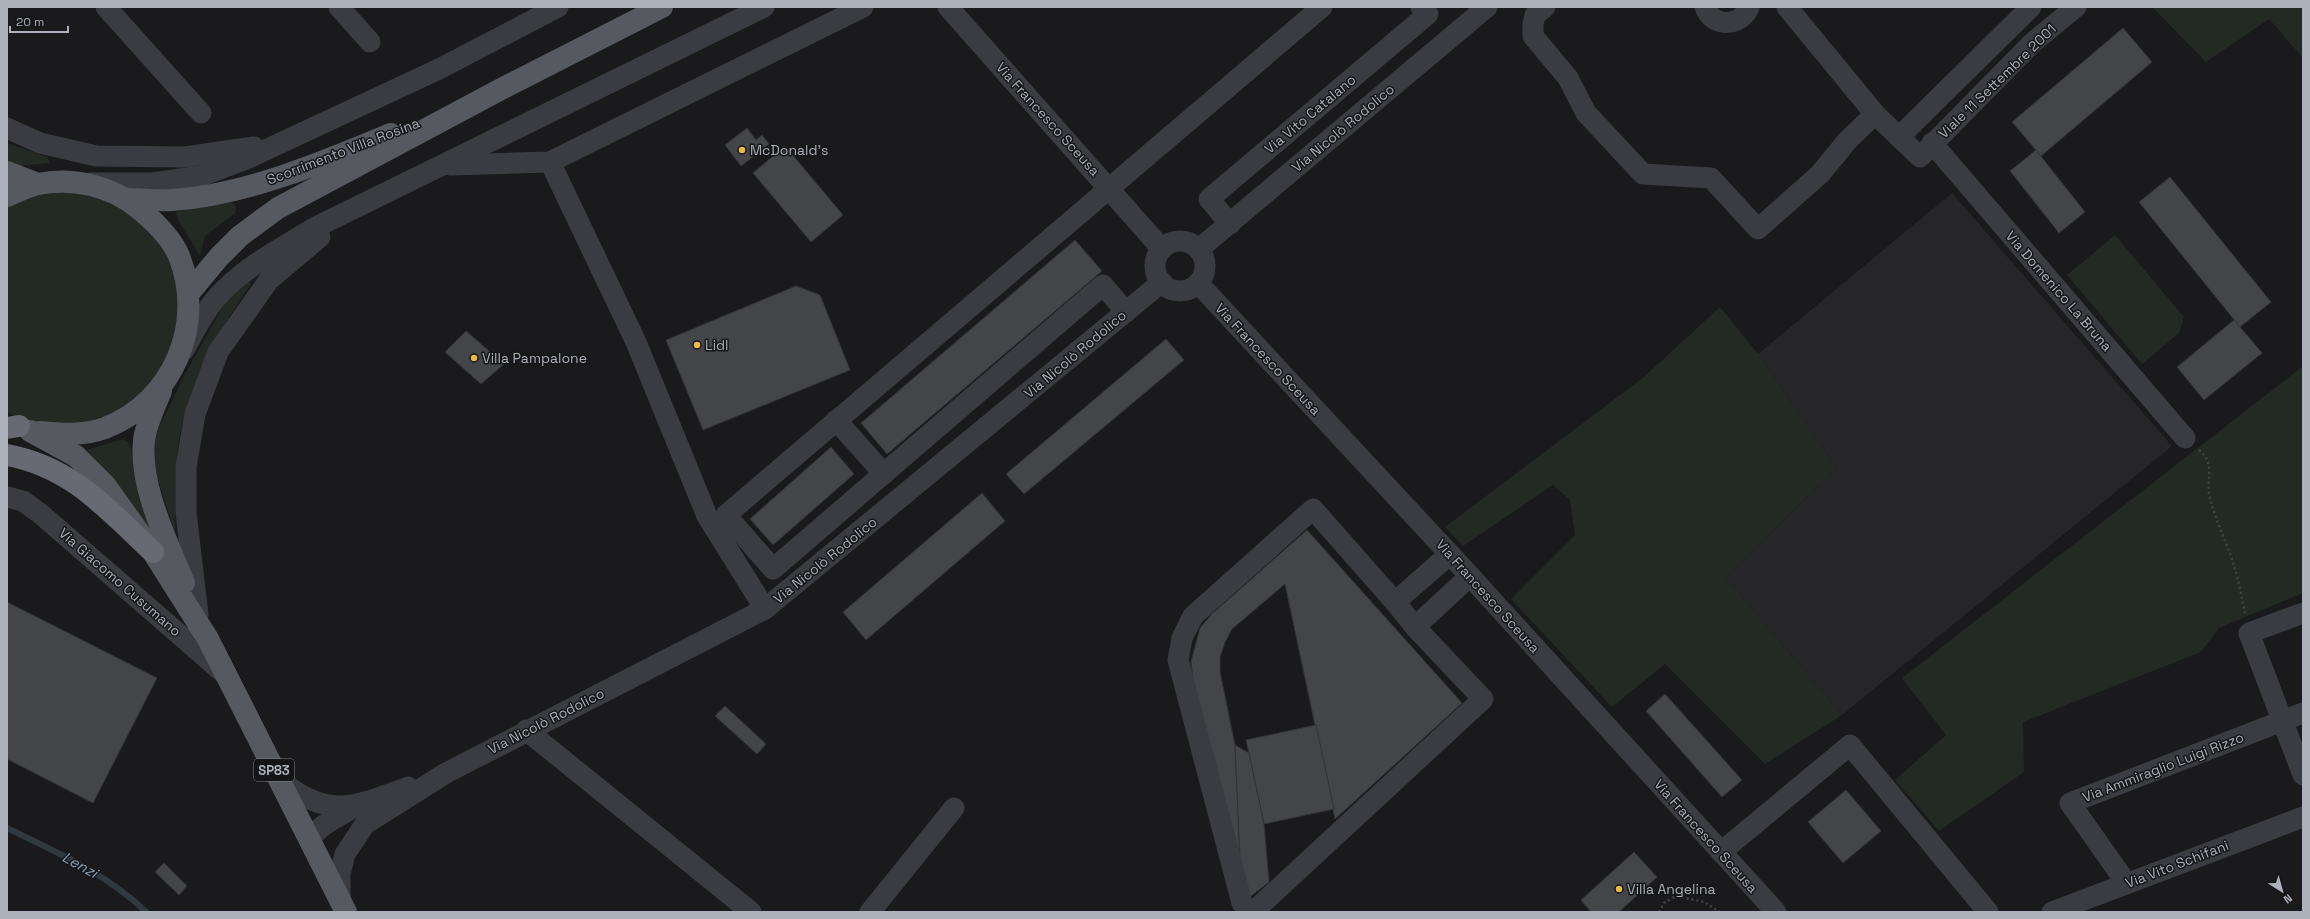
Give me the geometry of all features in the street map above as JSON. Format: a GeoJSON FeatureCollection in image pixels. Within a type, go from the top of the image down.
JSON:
{"type":"FeatureCollection","features":[{"type":"Feature","properties":{"kind":"highway"},"geometry":{"type":"LineString","coordinates":[[7,455],[20,457],[61,473],[95,497],[152,552]]}},
{"type":"Feature","properties":{"kind":"main road","name":"Scorrimento Villa Rosina"},"geometry":{"type":"LineString","coordinates":[[189,293],[219,257],[240,236],[278,208],[507,86],[662,7]]}},
{"type":"Feature","properties":{"kind":"main road","name":"Scorrimento Villa Rosina"},"geometry":{"type":"LineString","coordinates":[[126,199],[172,200],[221,192],[276,178],[350,152],[507,86]]}},
{"type":"Feature","properties":{"kind":"main road"},"geometry":{"type":"LineString","coordinates":[[7,172],[38,184]]}},
{"type":"Feature","properties":{"kind":"main road"},"geometry":{"type":"LineString","coordinates":[[7,196],[38,184],[76,182],[102,188],[126,199],[157,223],[178,256],[189,293],[188,325],[180,356],[164,384],[138,411],[104,428],[67,435],[16,427]]}},
{"type":"Feature","properties":{"kind":"main road","name":"SP83"},"geometry":{"type":"LineString","coordinates":[[164,384],[144,440],[145,473],[163,530],[208,640]]}},
{"type":"Feature","properties":{"kind":"main road","name":"SP83"},"geometry":{"type":"LineString","coordinates":[[16,427],[76,456],[105,485],[152,552],[208,640],[343,906]]}},
{"type":"Feature","properties":{"kind":"street"},"geometry":{"type":"LineString","coordinates":[[106,7],[202,113]]}},
{"type":"Feature","properties":{"kind":"street"},"geometry":{"type":"LineString","coordinates":[[339,7],[370,42]]}},
{"type":"Feature","properties":{"kind":"street"},"geometry":{"type":"LineString","coordinates":[[76,182],[153,183],[201,176],[286,142],[439,70],[558,7]]}},
{"type":"Feature","properties":{"kind":"street"},"geometry":{"type":"LineString","coordinates":[[180,356],[203,316],[226,287],[257,263],[314,228],[764,7]]}},
{"type":"Feature","properties":{"kind":"street"},"geometry":{"type":"LineString","coordinates":[[443,165],[550,162],[863,7]]}},
{"type":"Feature","properties":{"kind":"street","name":"Via Francesco Sceusa"},"geometry":{"type":"LineString","coordinates":[[948,7],[1109,187],[1162,249]]}},
{"type":"Feature","properties":{"kind":"street"},"geometry":{"type":"LineString","coordinates":[[1126,312],[1103,285],[774,569],[726,515],[1322,7]]}},
{"type":"Feature","properties":{"kind":"street","name":"Via Vito Catalano"},"geometry":{"type":"LineString","coordinates":[[1230,224],[1209,199],[1428,14],[1421,7]]}},
{"type":"Feature","properties":{"kind":"street","name":"Via Nicolò Rodolico"},"geometry":{"type":"LineString","coordinates":[[1199,249],[1487,7]]}},
{"type":"Feature","properties":{"kind":"street"},"geometry":{"type":"LineString","coordinates":[[1545,7],[1535,15],[1533,36],[1568,78],[1586,113],[1643,174],[1711,178],[1758,229],[1820,174],[1848,140],[1875,114]]}},
{"type":"Feature","properties":{"kind":"street"},"geometry":{"type":"LineString","coordinates":[[1705,7],[1707,12],[1717,21],[1730,23],[1741,18],[1749,7]]}},
{"type":"Feature","properties":{"kind":"street","name":"Via Domenico La Bruna"},"geometry":{"type":"LineString","coordinates":[[1787,7],[1875,114],[1899,137],[1926,150],[2185,438]]}},
{"type":"Feature","properties":{"kind":"street","name":"Viale 11 Settembre 2001"},"geometry":{"type":"LineString","coordinates":[[1899,137],[2031,7]]}},
{"type":"Feature","properties":{"kind":"street","name":"Viale 11 Settembre 2001"},"geometry":{"type":"LineString","coordinates":[[1926,150],[2031,44],[2076,7]]}},
{"type":"Feature","properties":{"kind":"street"},"geometry":{"type":"LineString","coordinates":[[7,128],[40,143],[96,156],[185,157],[286,142]]}},
{"type":"Feature","properties":{"kind":"street"},"geometry":{"type":"LineString","coordinates":[[550,162],[636,342],[707,516],[765,609]]}},
{"type":"Feature","properties":{"kind":"street"},"geometry":{"type":"LineString","coordinates":[[198,615],[189,547],[186,468],[195,414],[218,352],[269,280],[318,238],[400,186]]}},
{"type":"Feature","properties":{"kind":"street"},"geometry":{"type":"LineString","coordinates":[[1185,241],[1199,249],[1205,263],[1205,270],[1198,283],[1183,290],[1168,287],[1162,282],[1156,269],[1158,255],[1162,249],[1169,244],[1185,241]]}},
{"type":"Feature","properties":{"kind":"street","name":"Via Nicolò Rodolico"},"geometry":{"type":"LineString","coordinates":[[309,838],[326,836],[362,815],[446,773],[526,730],[765,609],[1162,282]]}},
{"type":"Feature","properties":{"kind":"street","name":"Via Francesco Sceusa"},"geometry":{"type":"LineString","coordinates":[[1198,283],[1450,554],[1776,912]]}},
{"type":"Feature","properties":{"kind":"street"},"geometry":{"type":"LineString","coordinates":[[836,420],[884,474]]}},
{"type":"Feature","properties":{"kind":"street"},"geometry":{"type":"LineString","coordinates":[[906,454],[926,477]]}},
{"type":"Feature","properties":{"kind":"street","name":"Via Giacomo Cusumano"},"geometry":{"type":"LineString","coordinates":[[7,497],[23,501],[42,514],[227,677]]}},
{"type":"Feature","properties":{"kind":"street"},"geometry":{"type":"LineString","coordinates":[[1313,509],[1395,602],[1415,627],[1483,699],[1248,908],[1178,660],[1182,638],[1193,616],[1313,509]]}},
{"type":"Feature","properties":{"kind":"street"},"geometry":{"type":"LineString","coordinates":[[1395,602],[1450,554]]}},
{"type":"Feature","properties":{"kind":"street"},"geometry":{"type":"LineString","coordinates":[[1415,627],[1470,576]]}},
{"type":"Feature","properties":{"kind":"street"},"geometry":{"type":"LineString","coordinates":[[2303,613],[2249,633],[2303,775]]}},
{"type":"Feature","properties":{"kind":"street","name":"Via Ammiraglio Luigi Rizzo"},"geometry":{"type":"LineString","coordinates":[[2127,884],[2070,803],[2303,713]]}},
{"type":"Feature","properties":{"kind":"street"},"geometry":{"type":"LineString","coordinates":[[526,730],[751,912]]}},
{"type":"Feature","properties":{"kind":"street"},"geometry":{"type":"LineString","coordinates":[[1721,852],[1850,745],[1988,912]]}},
{"type":"Feature","properties":{"kind":"street"},"geometry":{"type":"LineString","coordinates":[[279,779],[296,793],[311,800],[362,815]]}},
{"type":"Feature","properties":{"kind":"street"},"geometry":{"type":"LineString","coordinates":[[870,912],[954,808]]}},
{"type":"Feature","properties":{"kind":"street","name":"Via Nicolò Rodolico"},"geometry":{"type":"LineString","coordinates":[[343,906],[340,874],[345,854],[362,815]]}},
{"type":"Feature","properties":{"kind":"street","name":"Via Vito Schifani"},"geometry":{"type":"LineString","coordinates":[[2052,912],[2303,817]]}},
{"type":"Feature","properties":{"kind":"path"},"geometry":{"type":"LineString","coordinates":[[2185,438],[2205,454],[2209,464],[2211,480],[2209,491],[2214,512],[2235,568],[2249,633]]}},
{"type":"Feature","properties":{"kind":"path"},"geometry":{"type":"LineString","coordinates":[[1659,912],[1664,903],[1676,896],[1704,902],[1720,912]]}},
{"type":"Feature","properties":{"kind":"shaded area"},"geometry":{"type":"Polygon","coordinates":[[[2152,7],[2303,7],[2303,58],[2269,19],[2206,62],[2152,7]]]}},
{"type":"Feature","properties":{"kind":"shaded area"},"geometry":{"type":"Polygon","coordinates":[[[7,143],[47,157],[50,163],[19,166],[7,163],[7,143]]]}},
{"type":"Feature","properties":{"kind":"shaded area"},"geometry":{"type":"Polygon","coordinates":[[[69,192],[115,204],[141,221],[161,243],[170,258],[176,277],[178,291],[178,318],[173,346],[169,358],[164,369],[147,390],[126,406],[103,417],[77,424],[59,426],[31,423],[7,412],[7,205],[41,194],[69,192]]]}},
{"type":"Feature","properties":{"kind":"shaded area"},"geometry":{"type":"Polygon","coordinates":[[[1952,193],[2172,446],[1842,715],[1725,577],[1837,468],[1758,354],[1952,193]]]}},
{"type":"Feature","properties":{"kind":"shaded area"},"geometry":{"type":"Polygon","coordinates":[[[222,201],[231,202],[236,207],[235,213],[205,236],[200,256],[182,227],[176,212],[222,201]]]}},
{"type":"Feature","properties":{"kind":"shaded area"},"geometry":{"type":"Polygon","coordinates":[[[2115,235],[2184,317],[2179,333],[2142,364],[2067,275],[2115,235]]]}},
{"type":"Feature","properties":{"kind":"shaded area"},"geometry":{"type":"Polygon","coordinates":[[[249,282],[251,284],[218,335],[200,371],[186,409],[177,454],[175,533],[152,461],[155,436],[185,374],[225,303],[249,282]]]}},
{"type":"Feature","properties":{"kind":"shaded area"},"geometry":{"type":"Polygon","coordinates":[[[1720,307],[1758,354],[1837,468],[1725,577],[1842,715],[1765,764],[1665,664],[1612,707],[1511,599],[1575,535],[1570,500],[1553,485],[1463,546],[1445,527],[1644,377],[1720,307]]]}},
{"type":"Feature","properties":{"kind":"shaded area"},"geometry":{"type":"Polygon","coordinates":[[[2303,366],[2303,593],[2219,628],[2201,652],[2023,722],[2024,772],[1939,831],[1895,780],[1946,735],[1902,678],[2303,366]]]}},
{"type":"Feature","properties":{"kind":"shaded area"},"geometry":{"type":"Polygon","coordinates":[[[123,439],[130,444],[153,536],[87,450],[123,439]]]}},
{"type":"Feature","properties":{"kind":"building"},"geometry":{"type":"Polygon","coordinates":[[[2123,28],[2152,62],[2041,156],[2012,122],[2123,28]]]}},
{"type":"Feature","properties":{"kind":"building"},"geometry":{"type":"Polygon","coordinates":[[[747,128],[756,140],[762,135],[769,144],[741,166],[725,145],[747,128]]]}},
{"type":"Feature","properties":{"kind":"building"},"geometry":{"type":"Polygon","coordinates":[[[785,146],[843,215],[811,242],[753,173],[785,146]]]}},
{"type":"Feature","properties":{"kind":"building"},"geometry":{"type":"Polygon","coordinates":[[[2036,150],[2085,212],[2059,233],[2010,171],[2036,150]]]}},
{"type":"Feature","properties":{"kind":"building"},"geometry":{"type":"Polygon","coordinates":[[[2170,177],[2271,302],[2240,327],[2139,202],[2170,177]]]}},
{"type":"Feature","properties":{"kind":"building"},"geometry":{"type":"Polygon","coordinates":[[[1075,240],[1102,271],[887,454],[861,423],[1075,240]]]}},
{"type":"Feature","properties":{"kind":"building"},"geometry":{"type":"Polygon","coordinates":[[[796,286],[820,295],[850,370],[703,430],[666,340],[796,286]]]}},
{"type":"Feature","properties":{"kind":"building"},"geometry":{"type":"Polygon","coordinates":[[[2234,320],[2262,353],[2204,400],[2177,367],[2234,320]]]}},
{"type":"Feature","properties":{"kind":"building","name":"Villa Pampalone"},"geometry":{"type":"Polygon","coordinates":[[[466,331],[504,364],[481,384],[445,352],[466,331]]]}},
{"type":"Feature","properties":{"kind":"building"},"geometry":{"type":"Polygon","coordinates":[[[1166,339],[1184,360],[1024,494],[1006,474],[1166,339]]]}},
{"type":"Feature","properties":{"kind":"building"},"geometry":{"type":"Polygon","coordinates":[[[831,447],[854,474],[773,545],[750,519],[831,447]]]}},
{"type":"Feature","properties":{"kind":"building"},"geometry":{"type":"Polygon","coordinates":[[[982,493],[1005,521],[866,640],[843,612],[982,493]]]}},
{"type":"Feature","properties":{"kind":"building"},"geometry":{"type":"Polygon","coordinates":[[[1307,530],[1462,703],[1335,819],[1285,584],[1232,629],[1225,642],[1220,657],[1220,672],[1235,745],[1242,903],[1193,679],[1191,662],[1200,628],[1212,614],[1307,530]]]}},
{"type":"Feature","properties":{"kind":"building"},"geometry":{"type":"Polygon","coordinates":[[[7,602],[157,678],[93,803],[7,759],[7,602]]]}},
{"type":"Feature","properties":{"kind":"building"},"geometry":{"type":"Polygon","coordinates":[[[1665,694],[1742,780],[1722,797],[1646,711],[1665,694]]]}},
{"type":"Feature","properties":{"kind":"building"},"geometry":{"type":"Polygon","coordinates":[[[725,706],[766,744],[757,754],[715,716],[725,706]]]}},
{"type":"Feature","properties":{"kind":"building"},"geometry":{"type":"Polygon","coordinates":[[[1316,725],[1334,809],[1264,824],[1246,740],[1316,725]]]}},
{"type":"Feature","properties":{"kind":"building"},"geometry":{"type":"Polygon","coordinates":[[[1235,745],[1249,753],[1264,824],[1269,882],[1242,903],[1235,745]]]}},
{"type":"Feature","properties":{"kind":"building"},"geometry":{"type":"Polygon","coordinates":[[[1846,790],[1881,831],[1843,863],[1808,822],[1846,790]]]}},
{"type":"Feature","properties":{"kind":"building","name":"Villa Angelina"},"geometry":{"type":"Polygon","coordinates":[[[1634,852],[1657,877],[1619,912],[1591,912],[1581,900],[1634,852]]]}},
{"type":"Feature","properties":{"kind":"building"},"geometry":{"type":"Polygon","coordinates":[[[164,863],[187,886],[179,895],[155,872],[164,863]]]}},
{"type":"Feature","properties":{"kind":"waterway","name":"Lenzi"},"geometry":{"type":"LineString","coordinates":[[7,828],[80,864],[131,898],[146,912]]}},
{"type":"Feature","properties":{"kind":"place","name":"McDonald's"},"geometry":{"type":"Point","coordinates":[742,150]}},
{"type":"Feature","properties":{"kind":"place","name":"Lidl"},"geometry":{"type":"Point","coordinates":[697,345]}},
{"type":"Feature","properties":{"kind":"place","name":"Villa Pampalone"},"geometry":{"type":"Point","coordinates":[474,358]}},
{"type":"Feature","properties":{"kind":"place","name":"Villa Angelina"},"geometry":{"type":"Point","coordinates":[1619,889]}}]}
